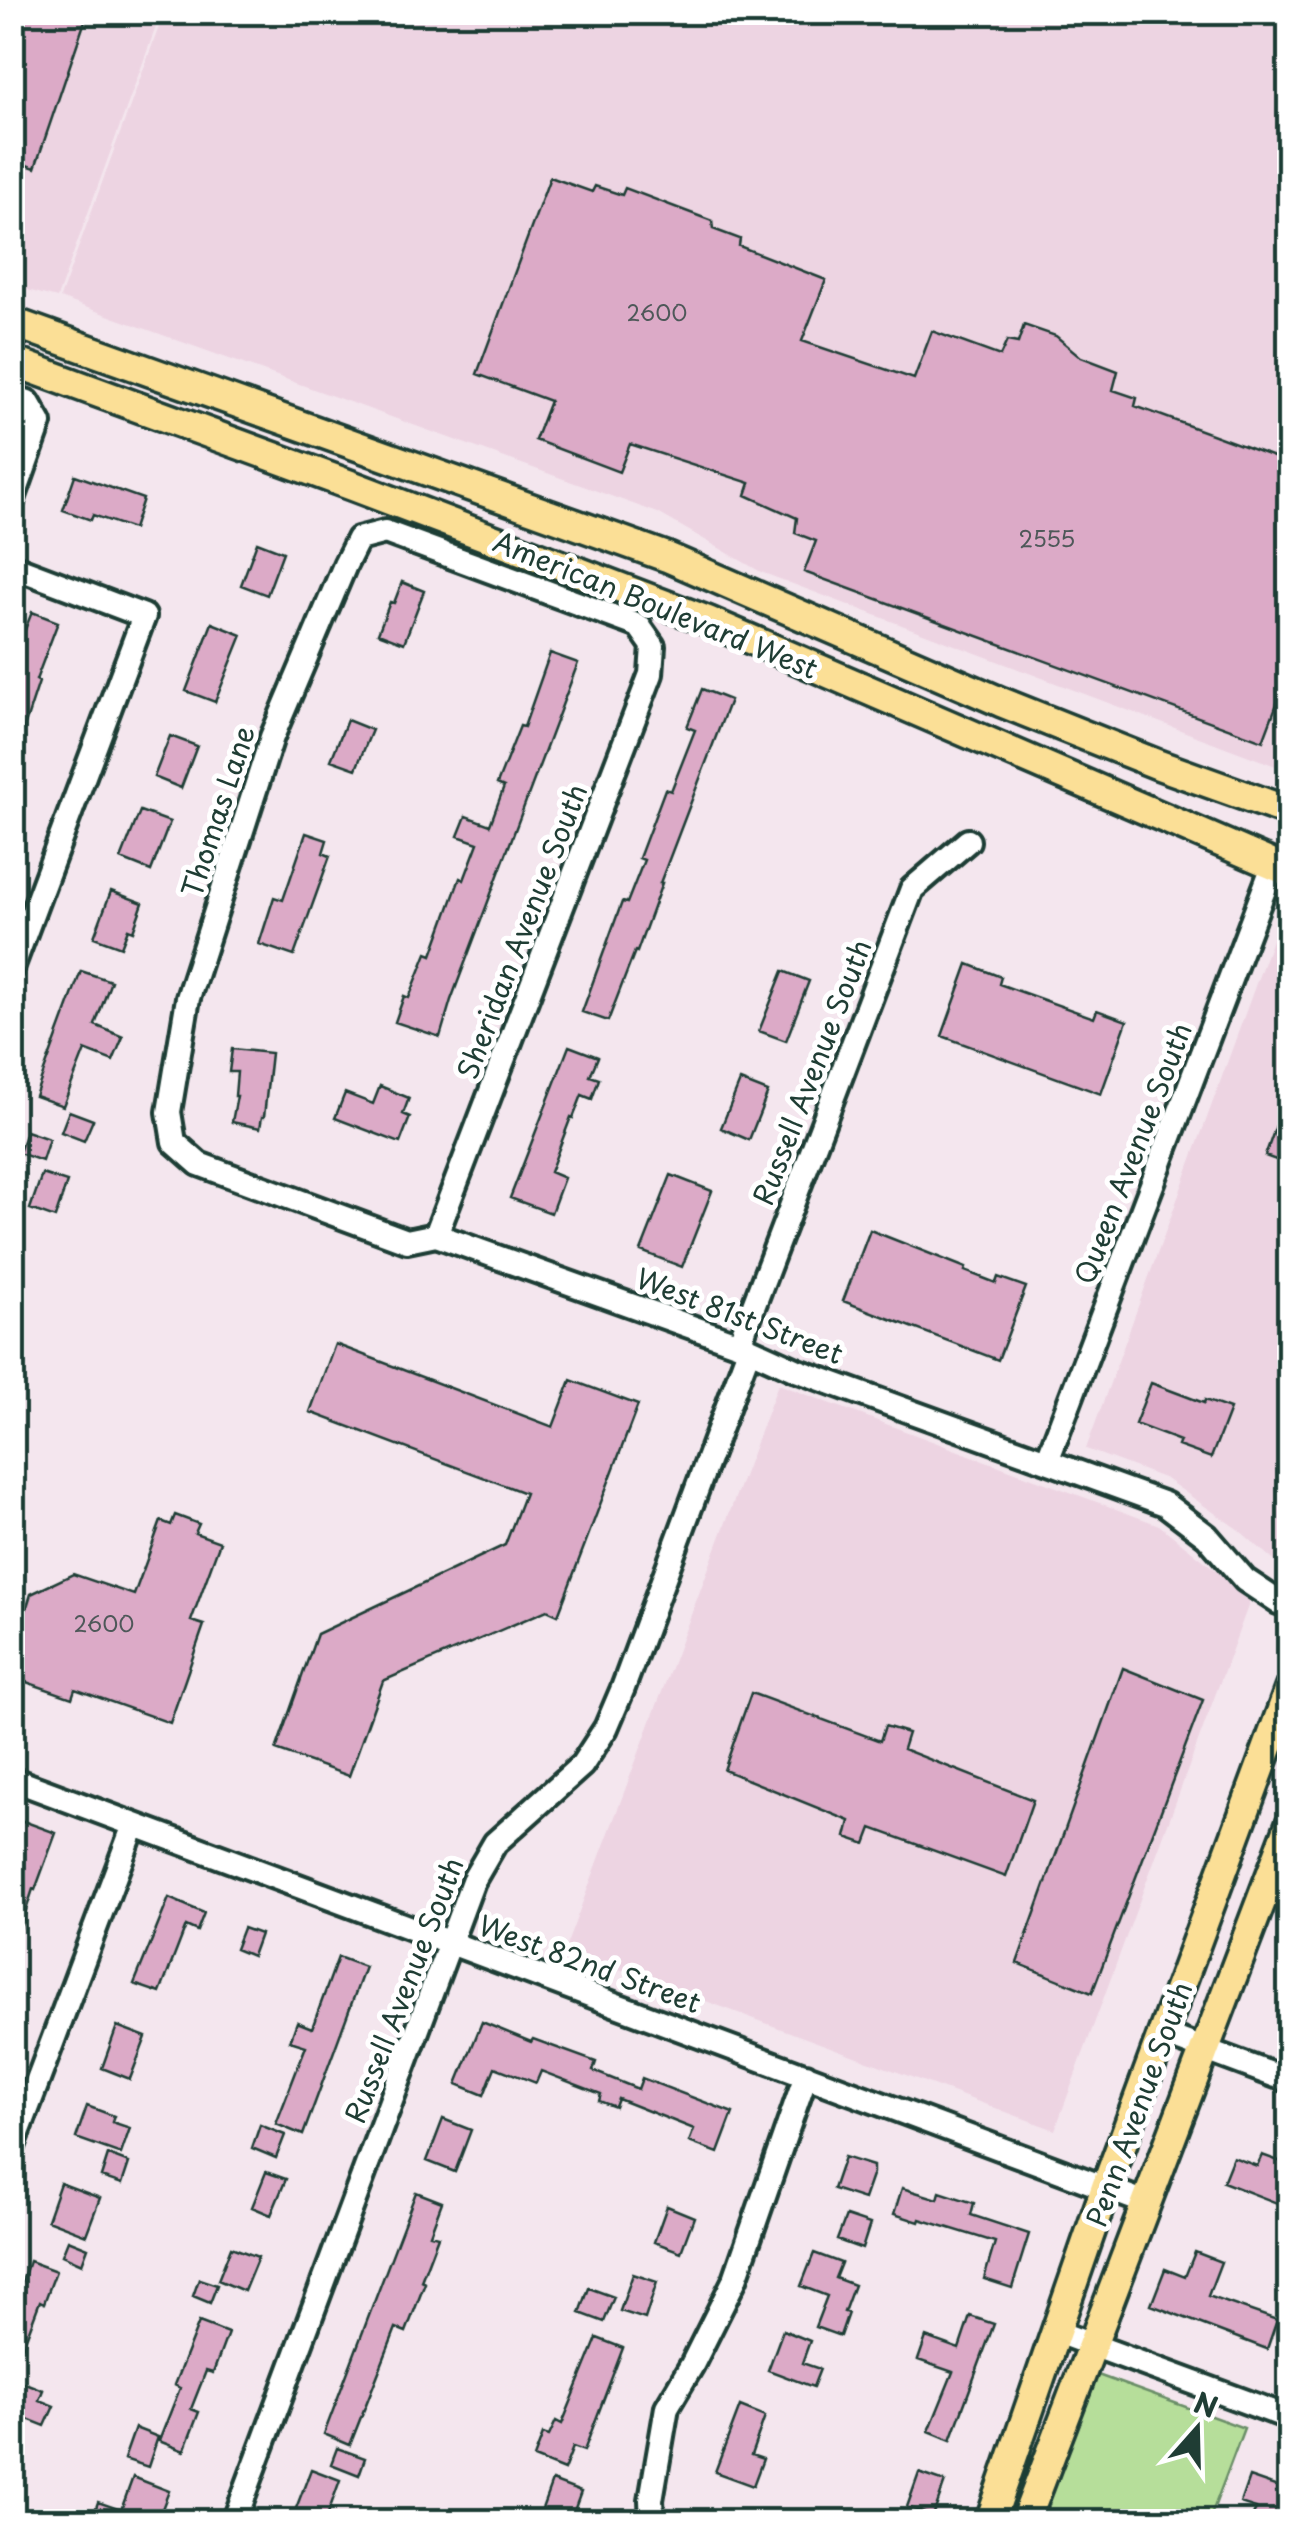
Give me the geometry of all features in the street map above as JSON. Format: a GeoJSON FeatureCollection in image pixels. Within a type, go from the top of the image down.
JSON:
{"type":"FeatureCollection","features":[{"type":"Feature","properties":{"kind":"main road","name":"American Boulevard West"},"geometry":{"type":"LineString","coordinates":[[12,322],[667,557],[1001,702],[1290,812]]}},
{"type":"Feature","properties":{"kind":"main road"},"geometry":{"type":"LineString","coordinates":[[74,384],[87,348]]}},
{"type":"Feature","properties":{"kind":"main road","name":"American Boulevard West"},"geometry":{"type":"LineString","coordinates":[[12,361],[708,621],[1281,869]]}},
{"type":"Feature","properties":{"kind":"main road","name":"Penn Avenue South"},"geometry":{"type":"LineString","coordinates":[[990,2522],[1106,2187],[1290,1688]]}},
{"type":"Feature","properties":{"kind":"main road","name":"Penn Avenue South"},"geometry":{"type":"LineString","coordinates":[[1025,2522],[1290,1825]]}},
{"type":"Feature","properties":{"kind":"street"},"geometry":{"type":"LineString","coordinates":[[12,396],[28,402],[40,423],[12,502]]}},
{"type":"Feature","properties":{"kind":"street","name":"Sheridan Avenue South"},"geometry":{"type":"LineString","coordinates":[[358,540],[386,532],[639,626],[653,646],[651,674],[436,1235]]}},
{"type":"Feature","properties":{"kind":"street","name":"Thomas Lane"},"geometry":{"type":"LineString","coordinates":[[168,1112],[188,998],[272,737],[358,540]]}},
{"type":"Feature","properties":{"kind":"street"},"geometry":{"type":"LineString","coordinates":[[12,566],[144,616],[12,968]]}},
{"type":"Feature","properties":{"kind":"street","name":"Russell Avenue South"},"geometry":{"type":"LineString","coordinates":[[234,2522],[473,1880],[495,1843],[582,1765],[606,1728],[912,889],[968,841]]}},
{"type":"Feature","properties":{"kind":"street","name":"Queen Avenue South"},"geometry":{"type":"LineString","coordinates":[[1047,1461],[1281,869]]}},
{"type":"Feature","properties":{"kind":"street","name":"West 81st Street"},"geometry":{"type":"LineString","coordinates":[[168,1112],[174,1142],[200,1164],[407,1241],[436,1235],[1164,1504],[1207,1536],[1245,1580],[1290,1606]]}},
{"type":"Feature","properties":{"kind":"street","name":"West 82nd Street"},"geometry":{"type":"LineString","coordinates":[[12,1779],[1146,2203]]}},
{"type":"Feature","properties":{"kind":"street"},"geometry":{"type":"LineString","coordinates":[[12,2150],[134,1825]]}},
{"type":"Feature","properties":{"kind":"street"},"geometry":{"type":"LineString","coordinates":[[1163,2034],[1290,2082]]}},
{"type":"Feature","properties":{"kind":"street"},"geometry":{"type":"LineString","coordinates":[[652,2522],[653,2484],[667,2407],[735,2279],[806,2075]]}},
{"type":"Feature","properties":{"kind":"street"},"geometry":{"type":"LineString","coordinates":[[1057,2332],[1290,2418]]}},
{"type":"Feature","properties":{"kind":"shaded area"},"geometry":{"type":"Polygon","coordinates":[[[12,13],[161,13],[57,298],[13,286],[12,13]]]}},
{"type":"Feature","properties":{"kind":"shaded area"},"geometry":{"type":"Polygon","coordinates":[[[164,13],[1289,13],[1289,771],[761,572],[658,513],[60,298],[164,13]]]}},
{"type":"Feature","properties":{"kind":"shaded area"},"geometry":{"type":"Polygon","coordinates":[[[1288,896],[1286,1571],[1239,1530],[1166,1479],[1086,1449],[1288,896]]]}},
{"type":"Feature","properties":{"kind":"shaded area"},"geometry":{"type":"Polygon","coordinates":[[[778,1384],[1159,1525],[1251,1598],[1055,2130],[565,1949],[778,1384]]]}},
{"type":"Feature","properties":{"kind":"green space"},"geometry":{"type":"Polygon","coordinates":[[[1095,2374],[1244,2428],[1209,2521],[1040,2522],[1095,2374]]]}},
{"type":"Feature","properties":{"kind":"building"},"geometry":{"type":"Polygon","coordinates":[[[12,12],[88,12],[35,168],[12,160],[12,12]]]}},
{"type":"Feature","properties":{"kind":"building"},"geometry":{"type":"Polygon","coordinates":[[[550,177],[592,192],[595,186],[622,195],[625,188],[712,221],[713,229],[740,239],[739,246],[826,280],[802,341],[914,379],[932,331],[1000,356],[1007,341],[1018,343],[1024,325],[1056,336],[1081,357],[1118,371],[1113,390],[1137,398],[1135,406],[1290,463],[1290,669],[1263,741],[804,572],[816,541],[795,533],[797,518],[746,495],[750,483],[630,444],[619,472],[535,440],[550,401],[477,374],[550,177]]]}},
{"type":"Feature","properties":{"kind":"building"},"geometry":{"type":"Polygon","coordinates":[[[75,475],[143,499],[133,529],[93,515],[91,520],[63,510],[75,475]]]}},
{"type":"Feature","properties":{"kind":"building"},"geometry":{"type":"Polygon","coordinates":[[[257,542],[283,552],[267,595],[241,585],[257,542]]]}},
{"type":"Feature","properties":{"kind":"building"},"geometry":{"type":"Polygon","coordinates":[[[402,582],[424,591],[404,643],[378,633],[402,582]]]}},
{"type":"Feature","properties":{"kind":"building"},"geometry":{"type":"Polygon","coordinates":[[[32,612],[58,622],[36,680],[39,682],[16,752],[12,752],[12,662],[32,612]]]}},
{"type":"Feature","properties":{"kind":"building"},"geometry":{"type":"Polygon","coordinates":[[[212,623],[242,635],[215,702],[186,691],[212,623]]]}},
{"type":"Feature","properties":{"kind":"building"},"geometry":{"type":"Polygon","coordinates":[[[550,653],[578,663],[440,1037],[395,1022],[427,953],[432,955],[460,878],[464,880],[478,843],[458,836],[466,816],[490,825],[504,787],[497,784],[520,726],[524,727],[550,653]]]}},
{"type":"Feature","properties":{"kind":"building"},"geometry":{"type":"Polygon","coordinates":[[[702,689],[730,700],[608,1021],[582,1012],[622,902],[627,903],[644,860],[639,858],[665,789],[671,791],[695,730],[687,727],[702,689]]]}},
{"type":"Feature","properties":{"kind":"building"},"geometry":{"type":"Polygon","coordinates":[[[347,720],[372,730],[356,769],[331,760],[347,720]]]}},
{"type":"Feature","properties":{"kind":"building"},"geometry":{"type":"Polygon","coordinates":[[[170,736],[197,746],[181,788],[154,777],[170,736]]]}},
{"type":"Feature","properties":{"kind":"building"},"geometry":{"type":"Polygon","coordinates":[[[140,811],[170,822],[151,871],[121,859],[140,811]]]}},
{"type":"Feature","properties":{"kind":"building"},"geometry":{"type":"Polygon","coordinates":[[[306,833],[327,840],[323,853],[330,856],[294,956],[259,944],[274,897],[283,900],[306,833]]]}},
{"type":"Feature","properties":{"kind":"building"},"geometry":{"type":"Polygon","coordinates":[[[111,891],[143,903],[133,931],[128,929],[121,947],[94,937],[111,891]]]}},
{"type":"Feature","properties":{"kind":"building"},"geometry":{"type":"Polygon","coordinates":[[[968,964],[1001,977],[999,984],[1094,1018],[1097,1010],[1127,1021],[1101,1094],[942,1036],[968,964]]]}},
{"type":"Feature","properties":{"kind":"building"},"geometry":{"type":"Polygon","coordinates":[[[81,971],[111,981],[95,1025],[123,1037],[113,1061],[85,1050],[63,1106],[35,1096],[81,971]]]}},
{"type":"Feature","properties":{"kind":"building"},"geometry":{"type":"Polygon","coordinates":[[[783,971],[809,981],[786,1041],[759,1031],[783,971]]]}},
{"type":"Feature","properties":{"kind":"building"},"geometry":{"type":"Polygon","coordinates":[[[569,1046],[598,1057],[590,1076],[599,1079],[592,1099],[582,1095],[550,1172],[564,1178],[551,1213],[510,1198],[569,1046]]]}},
{"type":"Feature","properties":{"kind":"building"},"geometry":{"type":"Polygon","coordinates":[[[232,1049],[271,1053],[260,1128],[232,1122],[237,1072],[229,1072],[232,1049]]]}},
{"type":"Feature","properties":{"kind":"building"},"geometry":{"type":"Polygon","coordinates":[[[740,1081],[768,1092],[749,1140],[721,1128],[740,1081]]]}},
{"type":"Feature","properties":{"kind":"building"},"geometry":{"type":"Polygon","coordinates":[[[380,1086],[409,1098],[403,1114],[410,1117],[400,1143],[335,1118],[345,1093],[373,1104],[380,1086]]]}},
{"type":"Feature","properties":{"kind":"building"},"geometry":{"type":"Polygon","coordinates":[[[1287,1095],[1290,1096],[1290,1165],[1265,1156],[1287,1095]]]}},
{"type":"Feature","properties":{"kind":"building"},"geometry":{"type":"Polygon","coordinates":[[[69,1111],[93,1120],[84,1141],[61,1132],[69,1111]]]}},
{"type":"Feature","properties":{"kind":"building"},"geometry":{"type":"Polygon","coordinates":[[[26,1131],[49,1139],[42,1161],[19,1153],[26,1131]]]}},
{"type":"Feature","properties":{"kind":"building"},"geometry":{"type":"Polygon","coordinates":[[[42,1174],[67,1182],[55,1218],[30,1209],[42,1174]]]}},
{"type":"Feature","properties":{"kind":"building"},"geometry":{"type":"Polygon","coordinates":[[[671,1175],[712,1191],[682,1267],[641,1251],[671,1175]]]}},
{"type":"Feature","properties":{"kind":"building"},"geometry":{"type":"Polygon","coordinates":[[[870,1230],[996,1283],[998,1277],[1026,1287],[998,1360],[843,1301],[870,1230]]]}},
{"type":"Feature","properties":{"kind":"building"},"geometry":{"type":"Polygon","coordinates":[[[335,1344],[553,1427],[571,1380],[638,1405],[558,1615],[547,1610],[383,1681],[349,1776],[276,1750],[317,1634],[505,1545],[525,1493],[310,1412],[335,1344]]]}},
{"type":"Feature","properties":{"kind":"building"},"geometry":{"type":"Polygon","coordinates":[[[1151,1383],[1230,1409],[1211,1458],[1135,1424],[1151,1383]]]}},
{"type":"Feature","properties":{"kind":"building"},"geometry":{"type":"Polygon","coordinates":[[[175,1515],[199,1524],[195,1533],[220,1542],[191,1621],[204,1625],[170,1723],[75,1689],[72,1698],[12,1677],[12,1626],[19,1607],[26,1610],[31,1594],[73,1574],[134,1595],[161,1521],[171,1525],[175,1515]]]}},
{"type":"Feature","properties":{"kind":"building"},"geometry":{"type":"Polygon","coordinates":[[[1123,1668],[1203,1700],[1092,1993],[1017,1963],[1123,1668]]]}},
{"type":"Feature","properties":{"kind":"building"},"geometry":{"type":"Polygon","coordinates":[[[751,1693],[880,1741],[885,1726],[908,1733],[903,1749],[1033,1800],[1006,1877],[872,1828],[866,1844],[846,1837],[850,1821],[724,1770],[751,1693]]]}},
{"type":"Feature","properties":{"kind":"building"},"geometry":{"type":"Polygon","coordinates":[[[12,1817],[56,1833],[16,1941],[12,1940],[12,1861],[20,1842],[12,1839],[12,1817]]]}},
{"type":"Feature","properties":{"kind":"building"},"geometry":{"type":"Polygon","coordinates":[[[169,1898],[204,1913],[197,1931],[186,1926],[160,1993],[134,1984],[169,1898]]]}},
{"type":"Feature","properties":{"kind":"building"},"geometry":{"type":"Polygon","coordinates":[[[243,1928],[260,1934],[252,1956],[235,1949],[243,1928]]]}},
{"type":"Feature","properties":{"kind":"building"},"geometry":{"type":"Polygon","coordinates":[[[338,1957],[365,1967],[303,2135],[276,2124],[306,2046],[290,2041],[297,2022],[312,2028],[338,1957]]]}},
{"type":"Feature","properties":{"kind":"building"},"geometry":{"type":"Polygon","coordinates":[[[482,2022],[596,2062],[593,2071],[638,2089],[642,2078],[733,2113],[718,2153],[689,2142],[694,2129],[618,2099],[615,2107],[599,2101],[601,2094],[541,2071],[536,2083],[495,2067],[484,2095],[457,2084],[482,2022]]]}},
{"type":"Feature","properties":{"kind":"building"},"geometry":{"type":"Polygon","coordinates":[[[117,2026],[146,2037],[130,2079],[102,2068],[117,2026]]]}},
{"type":"Feature","properties":{"kind":"building"},"geometry":{"type":"Polygon","coordinates":[[[87,2106],[114,2116],[112,2122],[130,2128],[121,2154],[76,2138],[87,2106]]]}},
{"type":"Feature","properties":{"kind":"building"},"geometry":{"type":"Polygon","coordinates":[[[443,2119],[471,2130],[455,2172],[427,2161],[443,2119]]]}},
{"type":"Feature","properties":{"kind":"building"},"geometry":{"type":"Polygon","coordinates":[[[260,2125],[285,2135],[276,2158],[252,2148],[260,2125]]]}},
{"type":"Feature","properties":{"kind":"building"},"geometry":{"type":"Polygon","coordinates":[[[108,2155],[129,2163],[122,2184],[101,2177],[108,2155]]]}},
{"type":"Feature","properties":{"kind":"building"},"geometry":{"type":"Polygon","coordinates":[[[1262,2155],[1290,2165],[1290,2208],[1223,2182],[1233,2157],[1257,2166],[1262,2155]]]}},
{"type":"Feature","properties":{"kind":"building"},"geometry":{"type":"Polygon","coordinates":[[[844,2157],[873,2166],[864,2199],[833,2189],[844,2157]]]}},
{"type":"Feature","properties":{"kind":"building"},"geometry":{"type":"Polygon","coordinates":[[[266,2172],[286,2179],[271,2215],[252,2207],[266,2172]]]}},
{"type":"Feature","properties":{"kind":"building"},"geometry":{"type":"Polygon","coordinates":[[[60,2183],[100,2198],[86,2235],[47,2220],[60,2183]]]}},
{"type":"Feature","properties":{"kind":"building"},"geometry":{"type":"Polygon","coordinates":[[[902,2188],[938,2199],[940,2192],[974,2203],[971,2215],[1029,2234],[1012,2288],[984,2279],[995,2242],[894,2214],[902,2188]]]}},
{"type":"Feature","properties":{"kind":"building"},"geometry":{"type":"Polygon","coordinates":[[[416,2192],[442,2202],[430,2234],[438,2236],[406,2332],[396,2328],[350,2445],[324,2434],[416,2192]]]}},
{"type":"Feature","properties":{"kind":"building"},"geometry":{"type":"Polygon","coordinates":[[[667,2206],[694,2217],[681,2252],[654,2242],[667,2206]]]}},
{"type":"Feature","properties":{"kind":"building"},"geometry":{"type":"Polygon","coordinates":[[[846,2216],[870,2224],[862,2249],[837,2240],[846,2216]]]}},
{"type":"Feature","properties":{"kind":"building"},"geometry":{"type":"Polygon","coordinates":[[[68,2240],[88,2248],[82,2264],[62,2255],[68,2240]]]}},
{"type":"Feature","properties":{"kind":"building"},"geometry":{"type":"Polygon","coordinates":[[[231,2247],[258,2257],[244,2291],[218,2280],[231,2247]]]}},
{"type":"Feature","properties":{"kind":"building"},"geometry":{"type":"Polygon","coordinates":[[[1195,2252],[1221,2262],[1208,2296],[1277,2320],[1267,2349],[1151,2305],[1165,2269],[1185,2277],[1195,2252]]]}},
{"type":"Feature","properties":{"kind":"building"},"geometry":{"type":"Polygon","coordinates":[[[814,2253],[841,2263],[835,2278],[854,2285],[840,2336],[815,2327],[827,2296],[801,2286],[814,2253]]]}},
{"type":"Feature","properties":{"kind":"building"},"geometry":{"type":"Polygon","coordinates":[[[29,2261],[56,2271],[44,2303],[40,2301],[14,2370],[12,2311],[29,2261]]]}},
{"type":"Feature","properties":{"kind":"building"},"geometry":{"type":"Polygon","coordinates":[[[633,2274],[657,2282],[645,2319],[620,2311],[633,2274]]]}},
{"type":"Feature","properties":{"kind":"building"},"geometry":{"type":"Polygon","coordinates":[[[199,2279],[217,2285],[210,2303],[193,2296],[199,2279]]]}},
{"type":"Feature","properties":{"kind":"building"},"geometry":{"type":"Polygon","coordinates":[[[589,2288],[614,2297],[604,2322],[580,2313],[589,2288]]]}},
{"type":"Feature","properties":{"kind":"building"},"geometry":{"type":"Polygon","coordinates":[[[970,2316],[994,2324],[951,2440],[929,2431],[953,2372],[918,2360],[926,2337],[959,2349],[970,2316]]]}},
{"type":"Feature","properties":{"kind":"building"},"geometry":{"type":"Polygon","coordinates":[[[199,2322],[228,2333],[213,2373],[206,2371],[191,2409],[199,2412],[184,2451],[159,2441],[180,2388],[174,2385],[199,2322]]]}},
{"type":"Feature","properties":{"kind":"building"},"geometry":{"type":"Polygon","coordinates":[[[783,2330],[810,2341],[802,2363],[820,2369],[813,2387],[768,2370],[783,2330]]]}},
{"type":"Feature","properties":{"kind":"building"},"geometry":{"type":"Polygon","coordinates":[[[597,2338],[623,2348],[584,2451],[573,2447],[564,2470],[534,2458],[543,2434],[549,2436],[556,2421],[562,2424],[597,2338]]]}},
{"type":"Feature","properties":{"kind":"building"},"geometry":{"type":"Polygon","coordinates":[[[12,2378],[43,2390],[39,2400],[54,2406],[45,2426],[12,2413],[12,2378]]]}},
{"type":"Feature","properties":{"kind":"building"},"geometry":{"type":"Polygon","coordinates":[[[740,2406],[765,2416],[751,2455],[763,2459],[753,2486],[715,2472],[740,2406]]]}},
{"type":"Feature","properties":{"kind":"building"},"geometry":{"type":"Polygon","coordinates":[[[135,2428],[158,2437],[148,2467],[124,2459],[135,2428]]]}},
{"type":"Feature","properties":{"kind":"building"},"geometry":{"type":"Polygon","coordinates":[[[337,2448],[365,2458],[359,2475],[331,2464],[337,2448]]]}},
{"type":"Feature","properties":{"kind":"building"},"geometry":{"type":"Polygon","coordinates":[[[311,2469],[340,2480],[325,2522],[295,2511],[311,2469]]]}},
{"type":"Feature","properties":{"kind":"building"},"geometry":{"type":"Polygon","coordinates":[[[919,2473],[945,2482],[933,2516],[907,2507],[919,2473]]]}},
{"type":"Feature","properties":{"kind":"building"},"geometry":{"type":"Polygon","coordinates":[[[133,2477],[169,2491],[157,2522],[91,2522],[98,2502],[121,2510],[133,2477]]]}},
{"type":"Feature","properties":{"kind":"building"},"geometry":{"type":"Polygon","coordinates":[[[1249,2477],[1278,2487],[1276,2491],[1290,2496],[1290,2522],[1269,2522],[1253,2516],[1256,2508],[1240,2503],[1249,2477]]]}},
{"type":"Feature","properties":{"kind":"building"},"geometry":{"type":"Polygon","coordinates":[[[552,2481],[581,2492],[570,2522],[551,2522],[539,2517],[552,2481]]]}}]}
